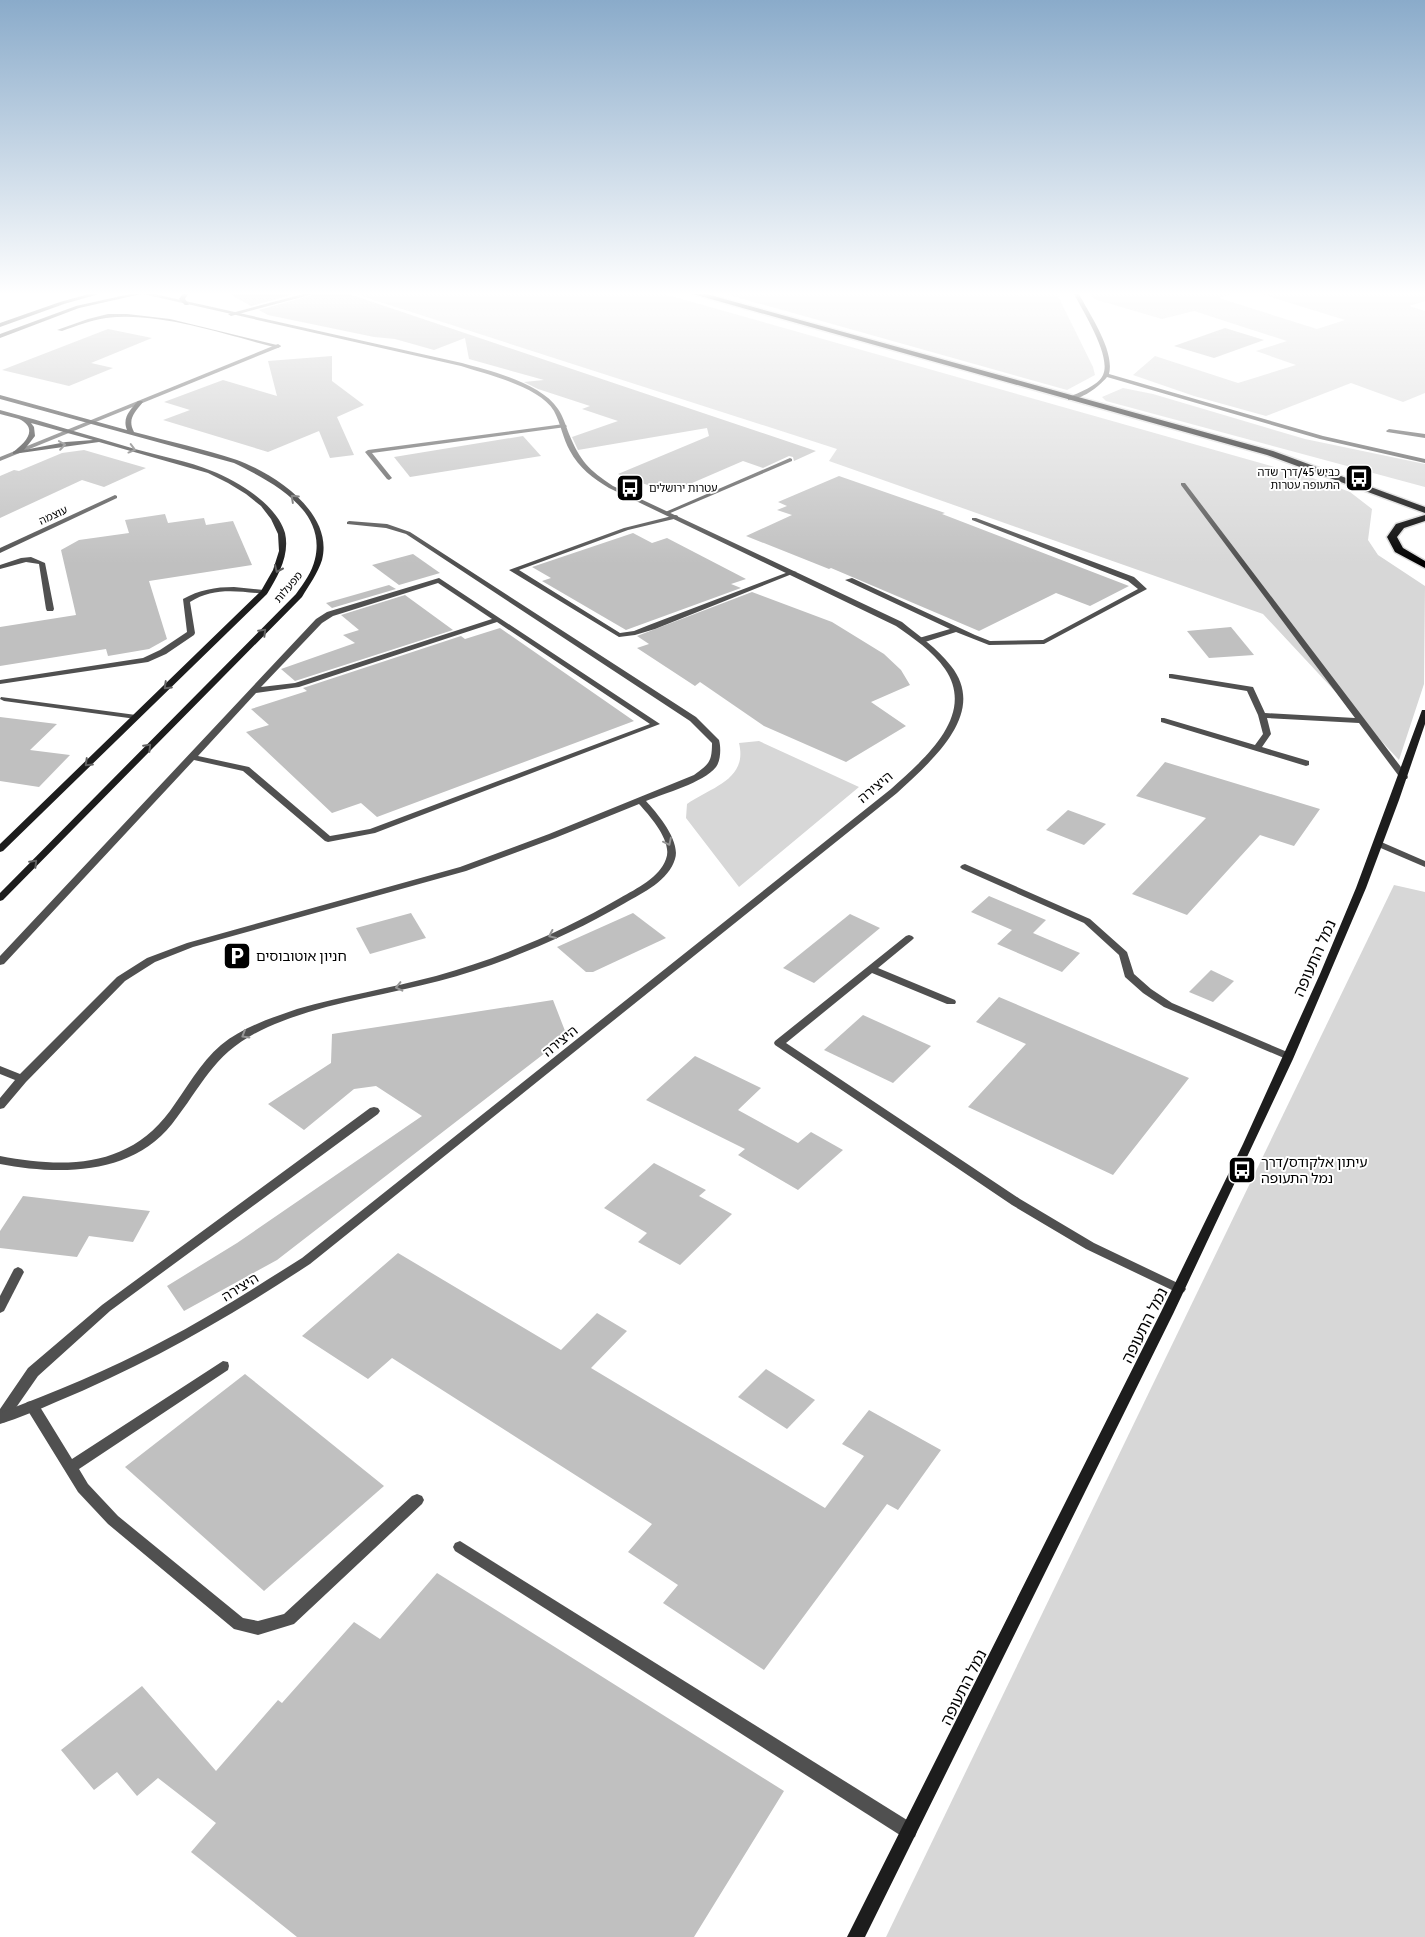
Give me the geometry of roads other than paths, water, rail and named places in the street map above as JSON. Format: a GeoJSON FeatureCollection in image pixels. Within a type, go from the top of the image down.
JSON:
{"type":"FeatureCollection","features":[{"type":"Feature","properties":{"kind":"highway"},"geometry":{"type":"LineString","coordinates":[[1011,382],[1270,453],[1425,510]]}},
{"type":"Feature","properties":{"kind":"highway"},"geometry":{"type":"LineString","coordinates":[[1375,492],[1425,502]]}},
{"type":"Feature","properties":{"kind":"highway"},"geometry":{"type":"LineString","coordinates":[[1375,492],[1395,507],[1406,523]]}},
{"type":"Feature","properties":{"kind":"highway"},"geometry":{"type":"LineString","coordinates":[[1424,565],[1405,555],[1393,541],[1393,533],[1406,523],[1425,518]]}},
{"type":"Feature","properties":{"kind":"street"},"geometry":{"type":"LineString","coordinates":[[0,460],[188,382]]}},
{"type":"Feature","properties":{"kind":"street","name":"היצירה"},"geometry":{"type":"LineString","coordinates":[[0,1419],[163,1347],[226,1312],[306,1261],[894,791],[930,759],[948,736],[958,716],[961,693],[954,674],[940,656],[922,640],[870,608],[612,487],[590,473],[573,451],[556,410],[547,400],[515,382]]}},
{"type":"Feature","properties":{"kind":"street"},"geometry":{"type":"LineString","coordinates":[[1070,399],[1099,382]]}},
{"type":"Feature","properties":{"kind":"street"},"geometry":{"type":"LineString","coordinates":[[1131,382],[1322,438],[1425,460]]}},
{"type":"Feature","properties":{"kind":"street","name":"מפעלות"},"geometry":{"type":"LineString","coordinates":[[0,397],[236,462],[277,484],[293,496],[306,511],[316,527],[319,540],[319,557],[312,575],[299,595],[0,898]]}},
{"type":"Feature","properties":{"kind":"street"},"geometry":{"type":"LineString","coordinates":[[131,432],[127,426],[127,419],[140,402]]}},
{"type":"Feature","properties":{"kind":"street","name":"מפעלות"},"geometry":{"type":"LineString","coordinates":[[0,412],[210,472],[247,492],[261,503],[273,517],[281,532],[284,543],[283,559],[277,574],[264,592],[0,849]]}},
{"type":"Feature","properties":{"kind":"street"},"geometry":{"type":"LineString","coordinates":[[15,453],[30,441],[34,435],[32,427],[21,418]]}},
{"type":"Feature","properties":{"kind":"street"},"geometry":{"type":"LineString","coordinates":[[389,478],[368,452],[564,426]]}},
{"type":"Feature","properties":{"kind":"street"},"geometry":{"type":"LineString","coordinates":[[1389,431],[1425,436]]}},
{"type":"Feature","properties":{"kind":"street"},"geometry":{"type":"LineString","coordinates":[[15,453],[66,444],[110,443]]}},
{"type":"Feature","properties":{"kind":"street"},"geometry":{"type":"LineString","coordinates":[[666,513],[790,460]]}},
{"type":"Feature","properties":{"kind":"street"},"geometry":{"type":"LineString","coordinates":[[1183,484],[1404,777]]}},
{"type":"Feature","properties":{"kind":"street","name":"עוצמה"},"geometry":{"type":"LineString","coordinates":[[0,551],[115,497]]}},
{"type":"Feature","properties":{"kind":"street"},"geometry":{"type":"LineString","coordinates":[[676,517],[626,529],[513,570],[619,635],[635,634],[652,628],[793,572]]}},
{"type":"Feature","properties":{"kind":"street"},"geometry":{"type":"LineString","coordinates":[[849,580],[956,630],[989,642],[1044,642],[1142,589],[1131,579],[974,519]]}},
{"type":"Feature","properties":{"kind":"street"},"geometry":{"type":"LineString","coordinates":[[0,1105],[22,1079],[121,979],[150,960],[198,942],[463,869],[641,801],[697,777],[713,765],[716,756],[716,742],[693,719],[408,534],[387,526],[350,523]]}},
{"type":"Feature","properties":{"kind":"street"},"geometry":{"type":"LineString","coordinates":[[0,567],[23,558],[33,559],[42,563],[50,609]]}},
{"type":"Feature","properties":{"kind":"street"},"geometry":{"type":"LineString","coordinates":[[0,962],[319,621],[330,614],[439,580],[656,724],[372,830],[328,838],[246,769],[192,757]]}},
{"type":"Feature","properties":{"kind":"street"},"geometry":{"type":"LineString","coordinates":[[0,682],[145,660],[163,652],[191,632],[186,601],[196,593],[214,589],[264,592]]}},
{"type":"Feature","properties":{"kind":"street"},"geometry":{"type":"LineString","coordinates":[[254,691],[296,684],[498,619]]}},
{"type":"Feature","properties":{"kind":"street"},"geometry":{"type":"LineString","coordinates":[[922,640],[956,630]]}},
{"type":"Feature","properties":{"kind":"street"},"geometry":{"type":"LineString","coordinates":[[1172,676],[1250,689],[1262,715],[1267,734],[1258,747]]}},
{"type":"Feature","properties":{"kind":"street"},"geometry":{"type":"LineString","coordinates":[[4,699],[136,716]]}},
{"type":"Feature","properties":{"kind":"street","name":"נמל התעופה"},"geometry":{"type":"LineString","coordinates":[[856,1937],[1243,1161],[1344,930],[1379,844],[1404,777],[1425,712]]}},
{"type":"Feature","properties":{"kind":"street"},"geometry":{"type":"LineString","coordinates":[[1262,715],[1361,721]]}},
{"type":"Feature","properties":{"kind":"street"},"geometry":{"type":"LineString","coordinates":[[1164,720],[1306,762]]}},
{"type":"Feature","properties":{"kind":"street"},"geometry":{"type":"LineString","coordinates":[[0,1160],[59,1168],[92,1166],[118,1157],[157,1134],[220,1051],[245,1034],[297,1012],[458,973],[504,957],[616,905],[653,882],[671,861],[672,848],[654,814],[641,801]]}},
{"type":"Feature","properties":{"kind":"street"},"geometry":{"type":"LineString","coordinates":[[1379,844],[1425,864]]}},
{"type":"Feature","properties":{"kind":"street"},"geometry":{"type":"LineString","coordinates":[[965,867],[1087,921],[1124,954],[1129,975],[1147,991],[1168,1005],[1288,1056]]}},
{"type":"Feature","properties":{"kind":"street"},"geometry":{"type":"LineString","coordinates":[[909,938],[779,1043],[1016,1202],[1090,1246],[1180,1289]]}},
{"type":"Feature","properties":{"kind":"street"},"geometry":{"type":"LineString","coordinates":[[871,969],[951,1002]]}},
{"type":"Feature","properties":{"kind":"street"},"geometry":{"type":"LineString","coordinates":[[0,1070],[22,1079]]}},
{"type":"Feature","properties":{"kind":"street"},"geometry":{"type":"LineString","coordinates":[[0,1419],[33,1372],[106,1308],[374,1111]]}},
{"type":"Feature","properties":{"kind":"street"},"geometry":{"type":"LineString","coordinates":[[0,1308],[18,1272]]}},
{"type":"Feature","properties":{"kind":"street"},"geometry":{"type":"LineString","coordinates":[[70,1468],[223,1366]]}},
{"type":"Feature","properties":{"kind":"street"},"geometry":{"type":"LineString","coordinates":[[32,1406],[83,1488],[113,1520],[239,1624],[258,1628],[289,1619],[417,1500]]}},
{"type":"Feature","properties":{"kind":"street"},"geometry":{"type":"LineString","coordinates":[[460,1547],[909,1831]]}},
{"type":"Feature","properties":{"kind":"place","name":"כביש 45/דרך שדה התעופה עטרות"},"geometry":{"type":"Point","coordinates":[1359,478]}},
{"type":"Feature","properties":{"kind":"place","name":"עטרות ירושלים"},"geometry":{"type":"Point","coordinates":[630,488]}},
{"type":"Feature","properties":{"kind":"place","name":"חניון אוטובוסים"},"geometry":{"type":"Point","coordinates":[237,956]}},
{"type":"Feature","properties":{"kind":"place","name":"עיתון אלקודס/דרך נמל התעופה"},"geometry":{"type":"Point","coordinates":[1242,1170]}}]}
